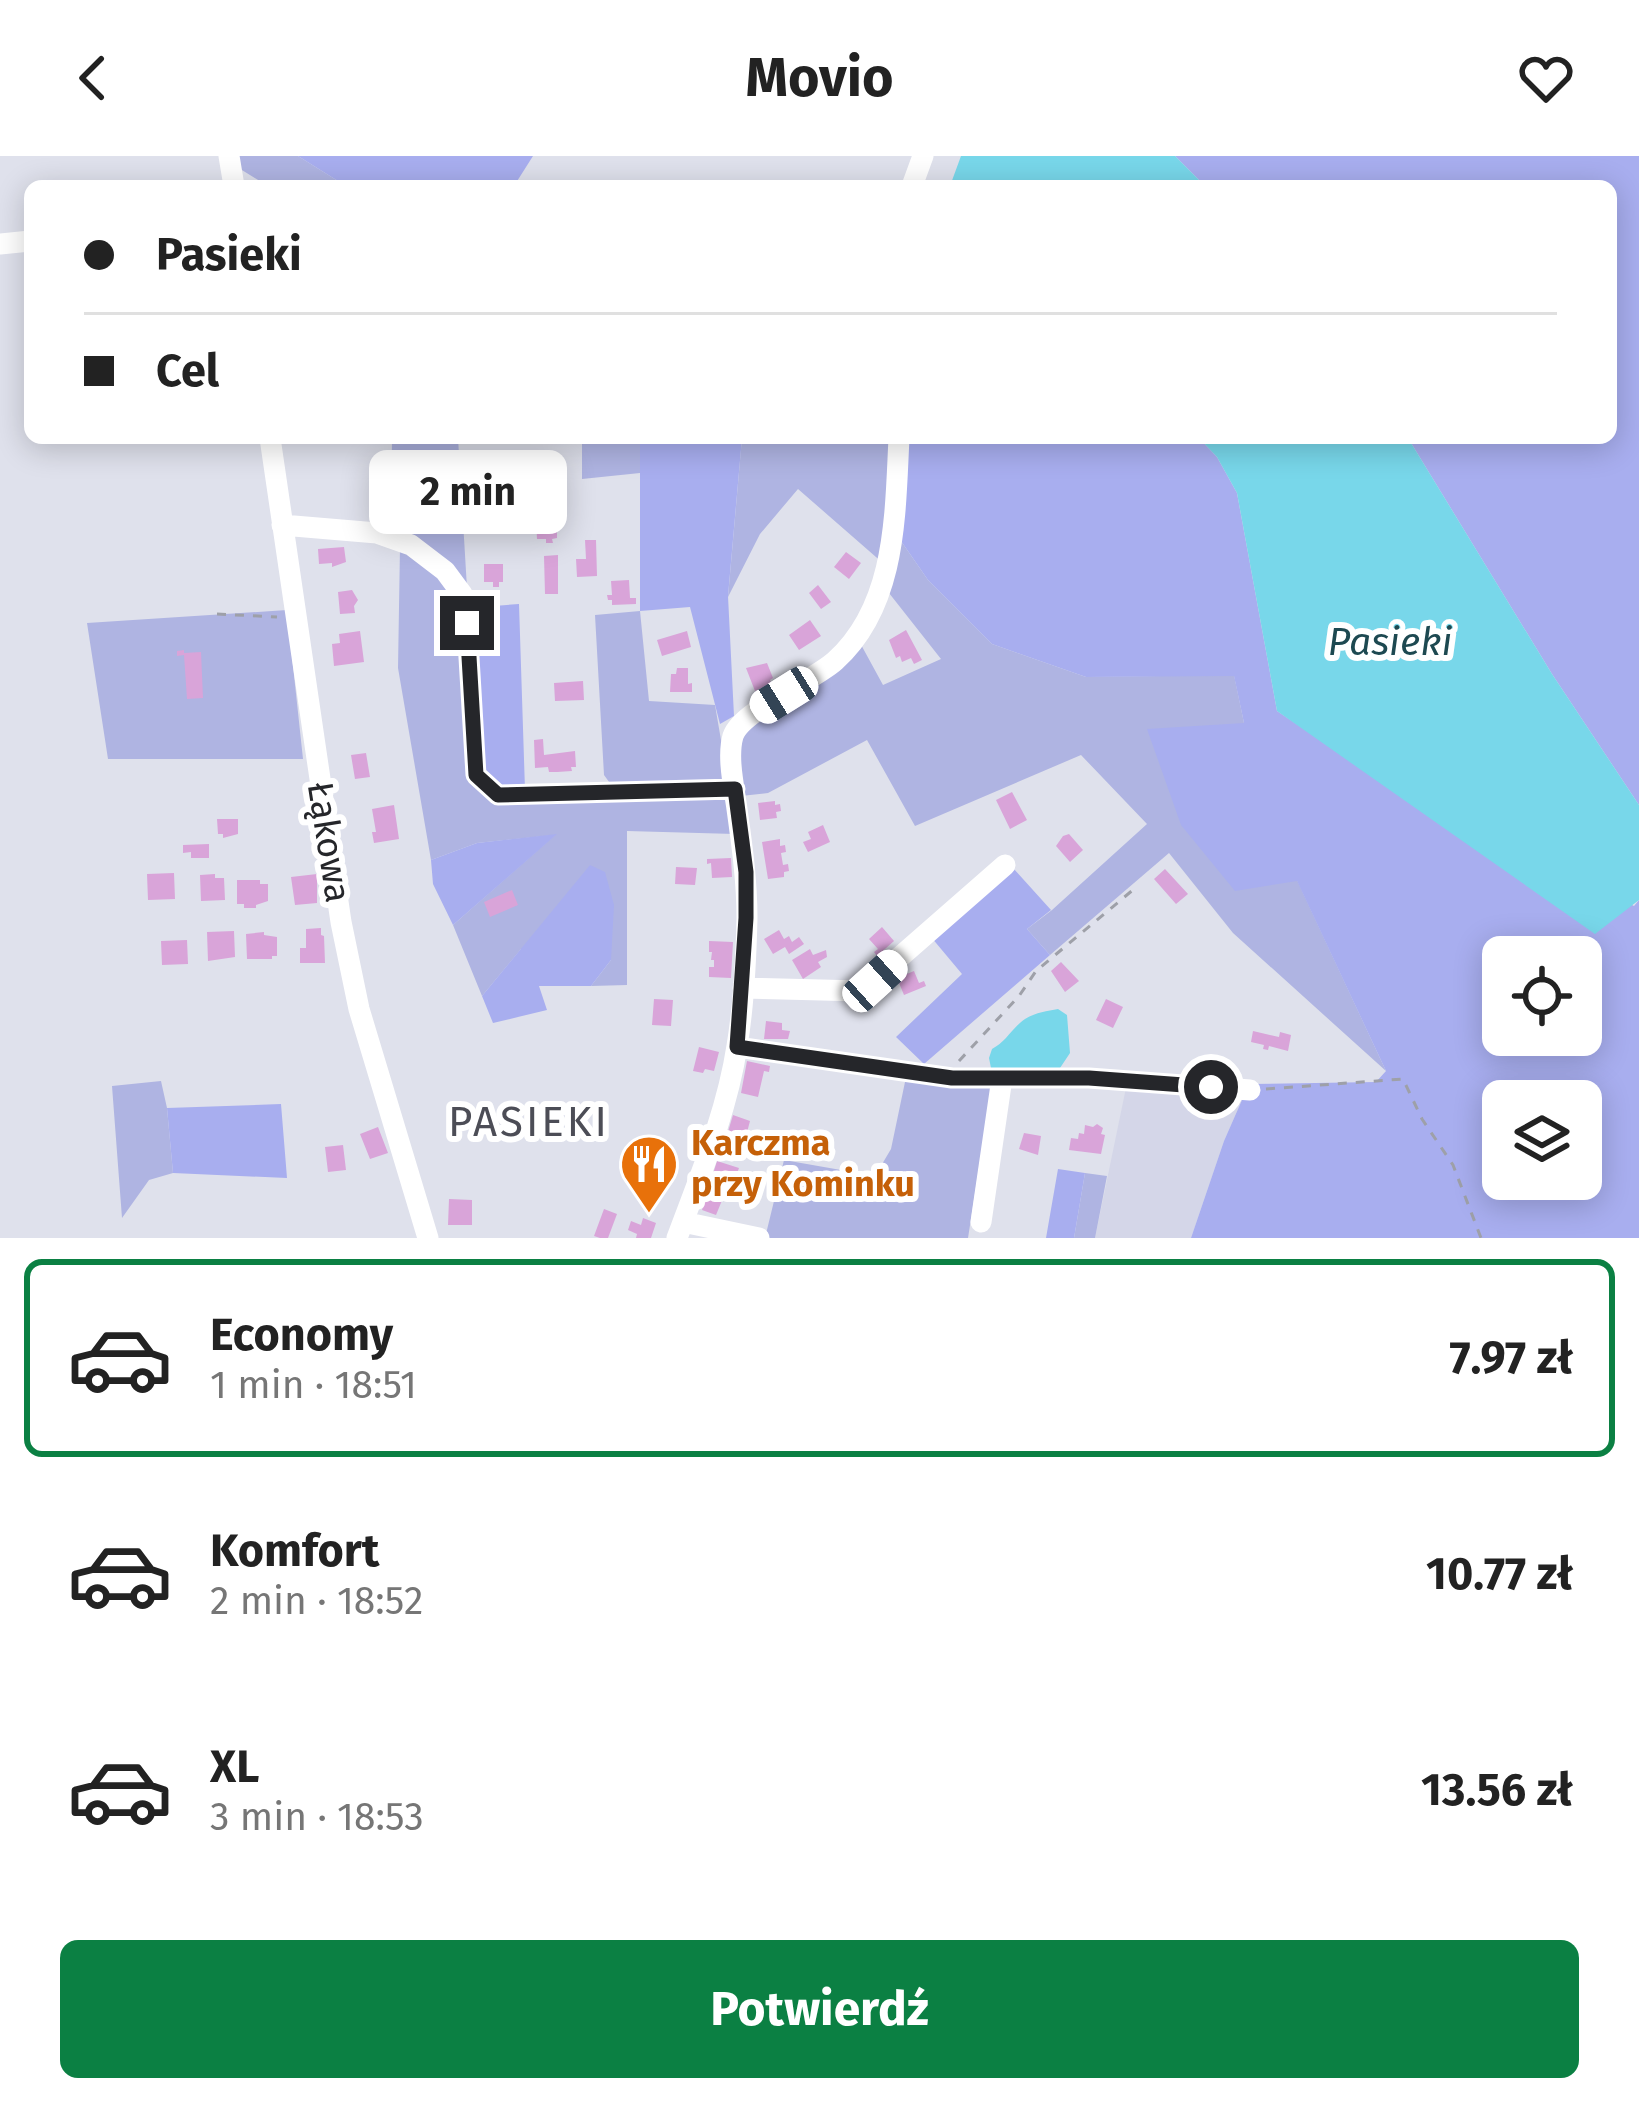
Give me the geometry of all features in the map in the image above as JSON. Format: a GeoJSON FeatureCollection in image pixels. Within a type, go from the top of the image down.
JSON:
{"type":"FeatureCollection","features":[{"type":"Feature","properties":{"kind":"street","name":"Łąkowa"},"geometry":{"type":"LineString","coordinates":[[270,444],[337,898],[359,1010],[428,1238]]}},
{"type":"Feature","properties":{"kind":"street"},"geometry":{"type":"LineString","coordinates":[[759,1238],[680,1230],[714,1133],[737,1047],[746,872],[732,738],[749,716],[832,663],[857,634],[878,598],[888,563],[899,444]]}},
{"type":"Feature","properties":{"kind":"street"},"geometry":{"type":"LineString","coordinates":[[282,525],[377,533],[410,545],[446,571],[461,594],[467,623],[476,775],[498,795],[735,789]]}},
{"type":"Feature","properties":{"kind":"street"},"geometry":{"type":"LineString","coordinates":[[742,988],[861,991],[1004,865]]}},
{"type":"Feature","properties":{"kind":"street"},"geometry":{"type":"LineString","coordinates":[[737,1047],[948,1078],[1089,1078],[1250,1090]]}},
{"type":"Feature","properties":{"kind":"street"},"geometry":{"type":"LineString","coordinates":[[981,1222],[1002,1078]]}},
{"type":"Feature","properties":{"kind":"path"},"geometry":{"type":"LineString","coordinates":[[217,614],[297,619]]}},
{"type":"Feature","properties":{"kind":"path"},"geometry":{"type":"LineString","coordinates":[[948,1078],[1036,971],[1134,889]]}},
{"type":"Feature","properties":{"kind":"path"},"geometry":{"type":"LineString","coordinates":[[1250,1090],[1403,1078],[1453,1165],[1481,1238]]}},
{"type":"Feature","properties":{"kind":"shaded area"},"geometry":{"type":"Polygon","coordinates":[[[235,156],[298,156],[336,180],[258,180],[237,167],[235,156]]]}},
{"type":"Feature","properties":{"kind":"shaded area"},"geometry":{"type":"Polygon","coordinates":[[[298,156],[533,156],[518,180],[336,180],[298,156]]]}},
{"type":"Feature","properties":{"kind":"shaded area"},"geometry":{"type":"Polygon","coordinates":[[[1175,156],[1639,156],[1639,805],[1552,674],[1412,444],[1617,444],[1617,180],[1199,180],[1175,156]]]}},
{"type":"Feature","properties":{"kind":"shaded area"},"geometry":{"type":"Polygon","coordinates":[[[392,444],[458,444],[467,588],[391,532],[392,444]]]}},
{"type":"Feature","properties":{"kind":"shaded area"},"geometry":{"type":"Polygon","coordinates":[[[582,444],[640,444],[640,473],[582,479],[582,444]]]}},
{"type":"Feature","properties":{"kind":"shaded area"},"geometry":{"type":"Polygon","coordinates":[[[640,444],[741,444],[728,596],[734,716],[720,724],[690,607],[640,611],[640,444]]]}},
{"type":"Feature","properties":{"kind":"shaded area"},"geometry":{"type":"Polygon","coordinates":[[[741,444],[893,444],[884,564],[798,489],[760,534],[728,597],[741,444]]]}},
{"type":"Feature","properties":{"kind":"shaded area"},"geometry":{"type":"Polygon","coordinates":[[[903,444],[1205,444],[1237,493],[1277,711],[1634,906],[1639,900],[1639,1238],[1191,1238],[1249,1084],[1376,1082],[1386,1071],[1297,881],[1235,891],[1181,825],[1147,729],[1244,723],[1234,676],[1086,677],[992,644],[928,580],[901,541],[903,444]]]}},
{"type":"Feature","properties":{"kind":"shaded area"},"geometry":{"type":"Polygon","coordinates":[[[901,541],[928,580],[992,644],[1086,677],[1234,675],[1244,723],[1297,880],[1386,1071],[1233,933],[1169,853],[1050,955],[1027,929],[1147,824],[1081,755],[915,826],[867,740],[768,793],[741,796],[737,737],[859,641],[883,685],[941,659],[889,593],[901,541]]]}},
{"type":"Feature","properties":{"kind":"shaded area"},"geometry":{"type":"Polygon","coordinates":[[[400,547],[449,583],[495,799],[729,794],[735,834],[627,831],[627,985],[591,986],[611,960],[521,949],[482,996],[453,925],[555,835],[477,843],[431,860],[398,668],[400,547]]]}},
{"type":"Feature","properties":{"kind":"shaded area"},"geometry":{"type":"Polygon","coordinates":[[[519,604],[525,790],[500,791],[480,772],[468,608],[519,604]]]}},
{"type":"Feature","properties":{"kind":"shaded area"},"geometry":{"type":"Polygon","coordinates":[[[287,610],[303,759],[108,759],[87,623],[287,610]]]}},
{"type":"Feature","properties":{"kind":"shaded area"},"geometry":{"type":"Polygon","coordinates":[[[640,611],[649,701],[715,705],[728,781],[612,786],[604,775],[595,615],[640,611]]]}},
{"type":"Feature","properties":{"kind":"shaded area"},"geometry":{"type":"Polygon","coordinates":[[[557,834],[453,925],[433,884],[431,860],[477,843],[557,834]]]}},
{"type":"Feature","properties":{"kind":"shaded area"},"geometry":{"type":"Polygon","coordinates":[[[590,865],[605,872],[614,905],[611,960],[591,986],[539,986],[547,1010],[493,1023],[482,996],[590,865]]]}},
{"type":"Feature","properties":{"kind":"shaded area"},"geometry":{"type":"Polygon","coordinates":[[[1013,868],[1051,910],[1027,929],[1050,955],[924,1064],[896,1037],[962,974],[931,937],[1013,868]]]}},
{"type":"Feature","properties":{"kind":"shaded area"},"geometry":{"type":"Polygon","coordinates":[[[1128,1078],[1249,1084],[1191,1238],[1095,1238],[1128,1078]]]}},
{"type":"Feature","properties":{"kind":"shaded area"},"geometry":{"type":"Polygon","coordinates":[[[161,1081],[173,1173],[149,1180],[122,1218],[112,1086],[161,1081]]]}},
{"type":"Feature","properties":{"kind":"shaded area"},"geometry":{"type":"Polygon","coordinates":[[[905,1082],[992,1084],[968,1238],[765,1238],[784,1160],[875,1176],[891,1149],[905,1082]]]}},
{"type":"Feature","properties":{"kind":"shaded area"},"geometry":{"type":"Polygon","coordinates":[[[281,1104],[287,1178],[173,1173],[167,1108],[281,1104]]]}},
{"type":"Feature","properties":{"kind":"shaded area"},"geometry":{"type":"Polygon","coordinates":[[[1058,1169],[1085,1173],[1074,1238],[1046,1238],[1058,1169]]]}},
{"type":"Feature","properties":{"kind":"shaded area"},"geometry":{"type":"Polygon","coordinates":[[[1085,1173],[1107,1176],[1095,1238],[1074,1238],[1085,1173]]]}},
{"type":"Feature","properties":{"kind":"water"},"geometry":{"type":"Polygon","coordinates":[[[961,156],[1175,156],[1199,180],[952,180],[961,156]]]}},
{"type":"Feature","properties":{"kind":"water","name":"Pasieki"},"geometry":{"type":"Polygon","coordinates":[[[1205,444],[1412,444],[1552,674],[1639,805],[1639,900],[1595,934],[1277,711],[1237,493],[1205,444]]]}},
{"type":"Feature","properties":{"kind":"water"},"geometry":{"type":"Polygon","coordinates":[[[1058,1009],[1067,1015],[1070,1053],[1060,1068],[991,1068],[992,1049],[1020,1023],[1058,1009]]]}},
{"type":"Feature","properties":{"kind":"building"},"geometry":{"type":"Polygon","coordinates":[[[557,519],[553,543],[537,539],[536,520],[557,519]]]}},
{"type":"Feature","properties":{"kind":"building"},"geometry":{"type":"Polygon","coordinates":[[[585,540],[596,540],[597,576],[577,577],[576,559],[586,559],[585,540]]]}},
{"type":"Feature","properties":{"kind":"building"},"geometry":{"type":"Polygon","coordinates":[[[344,547],[346,562],[332,567],[332,563],[319,564],[318,549],[344,547]]]}},
{"type":"Feature","properties":{"kind":"building"},"geometry":{"type":"Polygon","coordinates":[[[846,552],[861,563],[849,579],[834,567],[846,552]]]}},
{"type":"Feature","properties":{"kind":"building"},"geometry":{"type":"Polygon","coordinates":[[[558,555],[558,594],[545,594],[544,556],[558,555]]]}},
{"type":"Feature","properties":{"kind":"building"},"geometry":{"type":"Polygon","coordinates":[[[484,564],[503,564],[499,587],[484,582],[484,564]]]}},
{"type":"Feature","properties":{"kind":"building"},"geometry":{"type":"Polygon","coordinates":[[[629,580],[630,598],[636,598],[636,604],[612,605],[607,595],[612,595],[611,581],[629,580]]]}},
{"type":"Feature","properties":{"kind":"building"},"geometry":{"type":"Polygon","coordinates":[[[818,585],[831,602],[821,609],[809,593],[818,585]]]}},
{"type":"Feature","properties":{"kind":"building"},"geometry":{"type":"Polygon","coordinates":[[[352,590],[358,600],[355,613],[340,614],[338,592],[352,590]]]}},
{"type":"Feature","properties":{"kind":"building"},"geometry":{"type":"Polygon","coordinates":[[[810,620],[821,636],[799,650],[789,635],[810,620]]]}},
{"type":"Feature","properties":{"kind":"building"},"geometry":{"type":"Polygon","coordinates":[[[906,630],[922,660],[914,664],[911,658],[902,662],[900,656],[896,658],[889,640],[906,630]]]}},
{"type":"Feature","properties":{"kind":"building"},"geometry":{"type":"Polygon","coordinates":[[[360,631],[364,662],[334,666],[332,644],[340,643],[339,634],[360,631]]]}},
{"type":"Feature","properties":{"kind":"building"},"geometry":{"type":"Polygon","coordinates":[[[687,631],[691,647],[662,656],[657,640],[687,631]]]}},
{"type":"Feature","properties":{"kind":"building"},"geometry":{"type":"Polygon","coordinates":[[[177,651],[201,652],[203,698],[187,699],[184,655],[177,656],[177,651]]]}},
{"type":"Feature","properties":{"kind":"building"},"geometry":{"type":"Polygon","coordinates":[[[767,663],[771,684],[755,691],[746,668],[767,663]]]}},
{"type":"Feature","properties":{"kind":"building"},"geometry":{"type":"Polygon","coordinates":[[[677,668],[688,668],[692,692],[670,692],[671,674],[677,668]]]}},
{"type":"Feature","properties":{"kind":"building"},"geometry":{"type":"Polygon","coordinates":[[[583,681],[584,700],[555,701],[554,683],[583,681]]]}},
{"type":"Feature","properties":{"kind":"building"},"geometry":{"type":"Polygon","coordinates":[[[543,739],[544,755],[575,751],[576,767],[557,772],[535,768],[534,740],[543,739]]]}},
{"type":"Feature","properties":{"kind":"building"},"geometry":{"type":"Polygon","coordinates":[[[366,753],[370,777],[355,779],[351,755],[366,753]]]}},
{"type":"Feature","properties":{"kind":"building"},"geometry":{"type":"Polygon","coordinates":[[[1012,792],[1027,820],[1010,829],[996,800],[1012,792]]]}},
{"type":"Feature","properties":{"kind":"building"},"geometry":{"type":"Polygon","coordinates":[[[775,801],[781,811],[776,812],[777,818],[760,820],[758,803],[775,801]]]}},
{"type":"Feature","properties":{"kind":"building"},"geometry":{"type":"Polygon","coordinates":[[[394,805],[399,839],[374,843],[372,809],[394,805]]]}},
{"type":"Feature","properties":{"kind":"building"},"geometry":{"type":"Polygon","coordinates":[[[217,819],[238,819],[238,834],[223,838],[217,819]]]}},
{"type":"Feature","properties":{"kind":"building"},"geometry":{"type":"Polygon","coordinates":[[[823,825],[830,842],[808,852],[803,842],[811,839],[808,832],[823,825]]]}},
{"type":"Feature","properties":{"kind":"building"},"geometry":{"type":"Polygon","coordinates":[[[1069,834],[1083,850],[1070,862],[1056,846],[1069,834]]]}},
{"type":"Feature","properties":{"kind":"building"},"geometry":{"type":"Polygon","coordinates":[[[780,839],[786,852],[781,853],[783,865],[788,864],[789,871],[784,877],[768,879],[762,842],[780,839]]]}},
{"type":"Feature","properties":{"kind":"building"},"geometry":{"type":"Polygon","coordinates":[[[209,844],[209,858],[183,853],[183,845],[209,844]]]}},
{"type":"Feature","properties":{"kind":"building"},"geometry":{"type":"Polygon","coordinates":[[[731,858],[732,877],[712,878],[707,859],[731,858]]]}},
{"type":"Feature","properties":{"kind":"building"},"geometry":{"type":"Polygon","coordinates":[[[676,867],[697,868],[695,885],[675,884],[676,867]]]}},
{"type":"Feature","properties":{"kind":"building"},"geometry":{"type":"Polygon","coordinates":[[[1165,869],[1188,894],[1176,904],[1154,879],[1165,869]]]}},
{"type":"Feature","properties":{"kind":"building"},"geometry":{"type":"Polygon","coordinates":[[[174,873],[175,899],[148,900],[147,874],[174,873]]]}},
{"type":"Feature","properties":{"kind":"building"},"geometry":{"type":"Polygon","coordinates":[[[215,874],[215,878],[224,878],[225,900],[201,901],[200,875],[215,874]]]}},
{"type":"Feature","properties":{"kind":"building"},"geometry":{"type":"Polygon","coordinates":[[[317,874],[317,903],[295,905],[291,877],[317,874]]]}},
{"type":"Feature","properties":{"kind":"building"},"geometry":{"type":"Polygon","coordinates":[[[237,880],[268,884],[268,901],[256,908],[237,904],[237,880]]]}},
{"type":"Feature","properties":{"kind":"building"},"geometry":{"type":"Polygon","coordinates":[[[512,890],[518,905],[490,917],[484,902],[512,890]]]}},
{"type":"Feature","properties":{"kind":"building"},"geometry":{"type":"Polygon","coordinates":[[[882,927],[894,941],[877,956],[878,949],[869,939],[882,927]]]}},
{"type":"Feature","properties":{"kind":"building"},"geometry":{"type":"Polygon","coordinates":[[[321,928],[325,963],[300,963],[306,929],[321,928]]]}},
{"type":"Feature","properties":{"kind":"building"},"geometry":{"type":"Polygon","coordinates":[[[779,930],[784,939],[789,936],[792,942],[799,937],[804,944],[789,954],[785,947],[773,954],[764,939],[779,930]]]}},
{"type":"Feature","properties":{"kind":"building"},"geometry":{"type":"Polygon","coordinates":[[[234,931],[235,957],[208,961],[207,932],[234,931]]]}},
{"type":"Feature","properties":{"kind":"building"},"geometry":{"type":"Polygon","coordinates":[[[264,932],[277,937],[277,956],[247,959],[246,934],[264,932]]]}},
{"type":"Feature","properties":{"kind":"building"},"geometry":{"type":"Polygon","coordinates":[[[187,940],[188,964],[162,965],[161,941],[187,940]]]}},
{"type":"Feature","properties":{"kind":"building"},"geometry":{"type":"Polygon","coordinates":[[[709,941],[733,942],[731,978],[709,977],[714,960],[709,941]]]}},
{"type":"Feature","properties":{"kind":"building"},"geometry":{"type":"Polygon","coordinates":[[[810,949],[813,955],[826,950],[827,957],[803,979],[792,960],[810,949]]]}},
{"type":"Feature","properties":{"kind":"building"},"geometry":{"type":"Polygon","coordinates":[[[1061,962],[1079,981],[1065,992],[1051,971],[1061,962]]]}},
{"type":"Feature","properties":{"kind":"building"},"geometry":{"type":"Polygon","coordinates":[[[914,971],[926,986],[904,995],[897,978],[914,971]]]}},
{"type":"Feature","properties":{"kind":"building"},"geometry":{"type":"Polygon","coordinates":[[[654,999],[673,1000],[671,1026],[652,1025],[654,999]]]}},
{"type":"Feature","properties":{"kind":"building"},"geometry":{"type":"Polygon","coordinates":[[[1106,999],[1123,1007],[1113,1028],[1096,1020],[1106,999]]]}},
{"type":"Feature","properties":{"kind":"building"},"geometry":{"type":"Polygon","coordinates":[[[766,1021],[782,1023],[782,1030],[790,1031],[788,1039],[764,1039],[766,1021]]]}},
{"type":"Feature","properties":{"kind":"building"},"geometry":{"type":"Polygon","coordinates":[[[1253,1031],[1291,1035],[1288,1051],[1263,1049],[1264,1045],[1251,1042],[1253,1031]]]}},
{"type":"Feature","properties":{"kind":"building"},"geometry":{"type":"Polygon","coordinates":[[[699,1047],[719,1052],[714,1071],[693,1071],[699,1047]]]}},
{"type":"Feature","properties":{"kind":"building"},"geometry":{"type":"Polygon","coordinates":[[[747,1061],[770,1066],[769,1072],[764,1071],[758,1097],[741,1093],[747,1061]]]}},
{"type":"Feature","properties":{"kind":"building"},"geometry":{"type":"Polygon","coordinates":[[[733,1115],[750,1121],[745,1140],[727,1135],[733,1115]]]}},
{"type":"Feature","properties":{"kind":"building"},"geometry":{"type":"Polygon","coordinates":[[[1097,1124],[1105,1135],[1101,1154],[1069,1150],[1071,1138],[1084,1134],[1085,1125],[1097,1124]]]}},
{"type":"Feature","properties":{"kind":"building"},"geometry":{"type":"Polygon","coordinates":[[[378,1127],[388,1153],[370,1159],[360,1134],[378,1127]]]}},
{"type":"Feature","properties":{"kind":"building"},"geometry":{"type":"Polygon","coordinates":[[[1024,1133],[1041,1136],[1038,1155],[1019,1149],[1024,1133]]]}},
{"type":"Feature","properties":{"kind":"building"},"geometry":{"type":"Polygon","coordinates":[[[343,1145],[346,1170],[328,1172],[325,1147],[343,1145]]]}},
{"type":"Feature","properties":{"kind":"building"},"geometry":{"type":"Polygon","coordinates":[[[717,1161],[739,1168],[733,1184],[712,1177],[717,1161]]]}},
{"type":"Feature","properties":{"kind":"building"},"geometry":{"type":"Polygon","coordinates":[[[711,1186],[734,1195],[731,1202],[723,1198],[716,1215],[702,1210],[711,1186]]]}},
{"type":"Feature","properties":{"kind":"building"},"geometry":{"type":"Polygon","coordinates":[[[449,1199],[472,1200],[472,1225],[448,1225],[449,1199]]]}},
{"type":"Feature","properties":{"kind":"building"},"geometry":{"type":"Polygon","coordinates":[[[604,1209],[617,1214],[608,1238],[600,1238],[594,1236],[604,1209]]]}},
{"type":"Feature","properties":{"kind":"building"},"geometry":{"type":"Polygon","coordinates":[[[643,1218],[656,1223],[651,1238],[636,1238],[628,1230],[631,1221],[641,1225],[643,1218]]]}},
{"type":"Feature","properties":{"kind":"place","name":"Karczma przy Kominku"},"geometry":{"type":"Point","coordinates":[649,1215]}},
{"type":"Feature","properties":{"kind":"district","name":"PASIEKI"},"geometry":{"type":"Point","coordinates":[529,1122]}},
{"type":"Feature","properties":{"kind":"route"},"geometry":{"type":"LineString","coordinates":[[467,623],[476,775],[498,795],[735,789],[746,872],[737,1047],[952,1078],[1089,1078],[1211,1087]]}}]}
